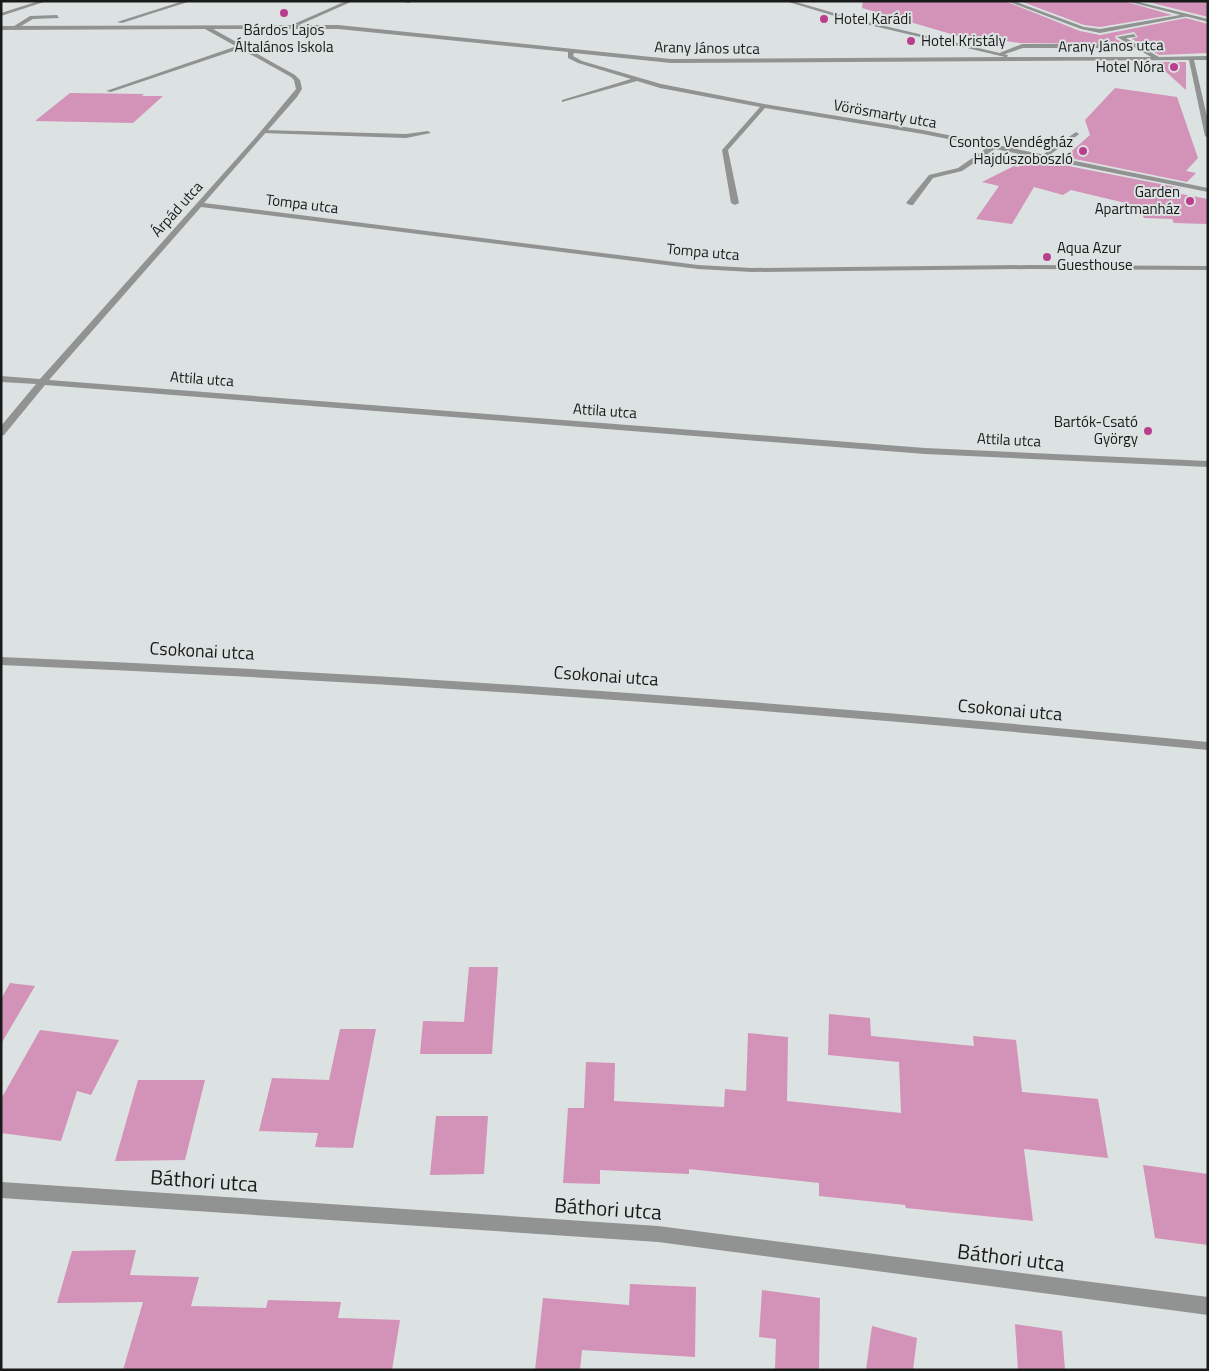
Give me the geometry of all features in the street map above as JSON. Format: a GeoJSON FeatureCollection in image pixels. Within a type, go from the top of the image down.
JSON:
{"type":"FeatureCollection","features":[{"type":"Feature","properties":{"kind":"street"},"geometry":{"type":"LineString","coordinates":[[1,15],[45,1]]}},
{"type":"Feature","properties":{"kind":"street"},"geometry":{"type":"LineString","coordinates":[[1,28],[103,27],[189,1]]}},
{"type":"Feature","properties":{"kind":"street"},"geometry":{"type":"LineString","coordinates":[[292,26],[352,1]]}},
{"type":"Feature","properties":{"kind":"street"},"geometry":{"type":"LineString","coordinates":[[400,1],[409,2]]}},
{"type":"Feature","properties":{"kind":"street"},"geometry":{"type":"LineString","coordinates":[[788,1],[1018,60]]}},
{"type":"Feature","properties":{"kind":"street"},"geometry":{"type":"LineString","coordinates":[[1009,1],[1083,28],[1100,31],[1186,16]]}},
{"type":"Feature","properties":{"kind":"street"},"geometry":{"type":"LineString","coordinates":[[1128,1],[1208,21]]}},
{"type":"Feature","properties":{"kind":"street"},"geometry":{"type":"LineString","coordinates":[[14,28],[32,17],[57,17]]}},
{"type":"Feature","properties":{"kind":"street","name":"Arany János utca"},"geometry":{"type":"LineString","coordinates":[[103,27],[207,28],[292,26],[364,29],[571,52],[687,62],[1208,58]]}},
{"type":"Feature","properties":{"kind":"street","name":"Árpád utca"},"geometry":{"type":"LineString","coordinates":[[1,433],[42,382],[295,96],[299,84],[293,76],[207,28]]}},
{"type":"Feature","properties":{"kind":"street"},"geometry":{"type":"LineString","coordinates":[[1134,36],[1120,37],[1158,58]]}},
{"type":"Feature","properties":{"kind":"street"},"geometry":{"type":"LineString","coordinates":[[1000,54],[1022,46],[1112,46]]}},
{"type":"Feature","properties":{"kind":"street"},"geometry":{"type":"LineString","coordinates":[[109,91],[240,47]]}},
{"type":"Feature","properties":{"kind":"street","name":"Vörösmarty utca"},"geometry":{"type":"LineString","coordinates":[[571,52],[570,58],[580,62],[660,86],[764,106],[923,132],[1208,190]]}},
{"type":"Feature","properties":{"kind":"street"},"geometry":{"type":"LineString","coordinates":[[1192,58],[1208,136]]}},
{"type":"Feature","properties":{"kind":"street"},"geometry":{"type":"LineString","coordinates":[[564,102],[638,79]]}},
{"type":"Feature","properties":{"kind":"street"},"geometry":{"type":"LineString","coordinates":[[735,203],[725,150],[764,106]]}},
{"type":"Feature","properties":{"kind":"street"},"geometry":{"type":"LineString","coordinates":[[264,132],[406,136],[428,133]]}},
{"type":"Feature","properties":{"kind":"street"},"geometry":{"type":"LineString","coordinates":[[1044,157],[1076,134]]}},
{"type":"Feature","properties":{"kind":"street"},"geometry":{"type":"LineString","coordinates":[[910,203],[931,176],[960,170],[993,147]]}},
{"type":"Feature","properties":{"kind":"street","name":"Tompa utca"},"geometry":{"type":"LineString","coordinates":[[200,205],[698,267],[752,270],[1029,267],[1208,268]]}},
{"type":"Feature","properties":{"kind":"street","name":"Attila utca"},"geometry":{"type":"LineString","coordinates":[[1,379],[925,451],[1208,464]]}},
{"type":"Feature","properties":{"kind":"street","name":"Csokonai utca"},"geometry":{"type":"LineString","coordinates":[[1,661],[212,669],[604,693],[1208,746]]}},
{"type":"Feature","properties":{"kind":"street","name":"Báthori utca"},"geometry":{"type":"LineString","coordinates":[[1,1190],[658,1234],[1208,1306]]}},
{"type":"Feature","properties":{"kind":"building"},"geometry":{"type":"Polygon","coordinates":[[[863,1],[1005,1],[1080,31],[1100,35],[1186,18],[1208,24],[1208,53],[1159,55],[1151,50],[1158,42],[1139,43],[1132,39],[1138,37],[1134,32],[1115,36],[1116,39],[1125,44],[1019,43],[1006,41],[992,46],[862,8],[863,1]]]}},
{"type":"Feature","properties":{"kind":"building"},"geometry":{"type":"Polygon","coordinates":[[[1020,1],[1124,1],[1172,15],[1100,27],[1084,25],[1020,1]]]}},
{"type":"Feature","properties":{"kind":"building"},"geometry":{"type":"Polygon","coordinates":[[[1144,1],[1208,1],[1208,17],[1144,1]]]}},
{"type":"Feature","properties":{"kind":"building"},"geometry":{"type":"Polygon","coordinates":[[[1155,62],[1186,62],[1186,90],[1155,62]]]}},
{"type":"Feature","properties":{"kind":"building"},"geometry":{"type":"Polygon","coordinates":[[[1115,88],[1177,97],[1198,158],[1186,171],[1196,173],[1187,182],[1065,157],[1090,135],[1085,120],[1115,88]]]}},
{"type":"Feature","properties":{"kind":"building"},"geometry":{"type":"Polygon","coordinates":[[[70,93],[163,96],[133,123],[35,121],[70,93]]]}},
{"type":"Feature","properties":{"kind":"building"},"geometry":{"type":"Polygon","coordinates":[[[1032,160],[1055,166],[1058,164],[1181,188],[1176,193],[1208,199],[1208,224],[1174,223],[1172,219],[1144,218],[1138,206],[1071,190],[1063,195],[1034,187],[1012,224],[976,219],[999,186],[982,182],[1014,166],[1018,167],[1032,160]]]}},
{"type":"Feature","properties":{"kind":"building"},"geometry":{"type":"Polygon","coordinates":[[[469,967],[498,967],[492,1054],[420,1054],[423,1021],[464,1022],[469,967]]]}},
{"type":"Feature","properties":{"kind":"building"},"geometry":{"type":"Polygon","coordinates":[[[10,983],[35,986],[1,1044],[1,999],[10,983]]]}},
{"type":"Feature","properties":{"kind":"building"},"geometry":{"type":"Polygon","coordinates":[[[829,1014],[870,1018],[871,1036],[974,1046],[973,1036],[1016,1040],[1022,1092],[1098,1099],[1108,1158],[1024,1149],[1033,1221],[906,1208],[905,1205],[819,1196],[819,1183],[689,1169],[689,1174],[600,1170],[600,1184],[563,1183],[568,1108],[584,1108],[586,1062],[615,1063],[614,1101],[724,1107],[725,1089],[746,1091],[748,1033],[788,1037],[787,1101],[901,1113],[899,1062],[828,1055],[829,1014]]]}},
{"type":"Feature","properties":{"kind":"building"},"geometry":{"type":"Polygon","coordinates":[[[340,1029],[376,1029],[353,1148],[315,1147],[318,1133],[259,1131],[272,1078],[329,1080],[340,1029]]]}},
{"type":"Feature","properties":{"kind":"building"},"geometry":{"type":"Polygon","coordinates":[[[40,1030],[119,1040],[91,1095],[77,1091],[61,1141],[1,1133],[1,1099],[40,1030]]]}},
{"type":"Feature","properties":{"kind":"building"},"geometry":{"type":"Polygon","coordinates":[[[138,1080],[205,1080],[185,1160],[115,1161],[138,1080]]]}},
{"type":"Feature","properties":{"kind":"building"},"geometry":{"type":"Polygon","coordinates":[[[436,1116],[488,1116],[484,1174],[430,1175],[436,1116]]]}},
{"type":"Feature","properties":{"kind":"building"},"geometry":{"type":"Polygon","coordinates":[[[1143,1165],[1208,1174],[1208,1245],[1155,1238],[1143,1165]]]}},
{"type":"Feature","properties":{"kind":"building"},"geometry":{"type":"Polygon","coordinates":[[[136,1250],[130,1275],[199,1277],[191,1306],[266,1308],[268,1300],[341,1302],[338,1318],[400,1320],[392,1370],[123,1370],[143,1302],[57,1303],[72,1251],[136,1250]]]}},
{"type":"Feature","properties":{"kind":"building"},"geometry":{"type":"Polygon","coordinates":[[[630,1284],[696,1287],[695,1357],[582,1350],[580,1370],[535,1370],[543,1298],[629,1305],[630,1284]]]}},
{"type":"Feature","properties":{"kind":"building"},"geometry":{"type":"Polygon","coordinates":[[[762,1290],[820,1298],[819,1370],[775,1370],[776,1339],[759,1337],[762,1290]]]}},
{"type":"Feature","properties":{"kind":"building"},"geometry":{"type":"Polygon","coordinates":[[[1015,1324],[1062,1331],[1065,1370],[1018,1370],[1015,1324]]]}},
{"type":"Feature","properties":{"kind":"building"},"geometry":{"type":"Polygon","coordinates":[[[872,1326],[917,1338],[913,1370],[866,1370],[872,1326]]]}},
{"type":"Feature","properties":{"kind":"place","name":"Bárdos Lajos Általános Iskola"},"geometry":{"type":"Point","coordinates":[284,13]}},
{"type":"Feature","properties":{"kind":"place","name":"Hotel Karádi"},"geometry":{"type":"Point","coordinates":[824,19]}},
{"type":"Feature","properties":{"kind":"place","name":"Hotel Kristály"},"geometry":{"type":"Point","coordinates":[911,41]}},
{"type":"Feature","properties":{"kind":"place","name":"Hotel Nóra"},"geometry":{"type":"Point","coordinates":[1174,67]}},
{"type":"Feature","properties":{"kind":"place","name":"Csontos Vendégház Hajdúszoboszló"},"geometry":{"type":"Point","coordinates":[1083,151]}},
{"type":"Feature","properties":{"kind":"place","name":"Garden Apartmanház"},"geometry":{"type":"Point","coordinates":[1190,201]}},
{"type":"Feature","properties":{"kind":"place","name":"Aqua Azur Guesthouse"},"geometry":{"type":"Point","coordinates":[1047,257]}},
{"type":"Feature","properties":{"kind":"place","name":"Bartók-Csató György"},"geometry":{"type":"Point","coordinates":[1148,431]}}]}
